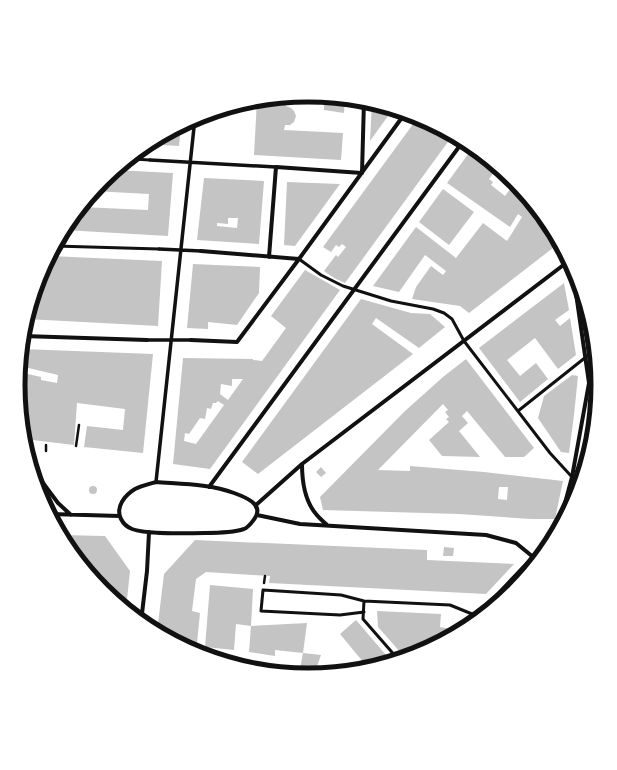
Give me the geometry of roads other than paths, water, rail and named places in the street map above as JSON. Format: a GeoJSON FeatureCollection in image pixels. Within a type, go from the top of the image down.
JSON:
{"type":"FeatureCollection","features":[{"type":"Feature","properties":{"kind":"street"},"geometry":{"type":"LineString","coordinates":[[362,173],[364,107]]}},
{"type":"Feature","properties":{"kind":"street"},"geometry":{"type":"LineString","coordinates":[[29,336],[237,342],[402,118]]}},
{"type":"Feature","properties":{"kind":"street"},"geometry":{"type":"LineString","coordinates":[[156,482],[194,126]]}},
{"type":"Feature","properties":{"kind":"street"},"geometry":{"type":"LineString","coordinates":[[209,487],[460,145]]}},
{"type":"Feature","properties":{"kind":"street"},"geometry":{"type":"LineString","coordinates":[[150,160],[362,173]]}},
{"type":"Feature","properties":{"kind":"street"},"geometry":{"type":"LineString","coordinates":[[269,257],[276,167]]}},
{"type":"Feature","properties":{"kind":"street"},"geometry":{"type":"LineString","coordinates":[[160,249],[299,259]]}},
{"type":"Feature","properties":{"kind":"street"},"geometry":{"type":"LineString","coordinates":[[256,505],[302,464],[565,264]]}},
{"type":"Feature","properties":{"kind":"street"},"geometry":{"type":"LineString","coordinates":[[564,509],[572,477],[589,383],[576,291]]}},
{"type":"Feature","properties":{"kind":"street"},"geometry":{"type":"LineString","coordinates":[[302,464],[302,481],[310,505],[316,514],[328,526]]}},
{"type":"Feature","properties":{"kind":"street"},"geometry":{"type":"LineString","coordinates":[[572,477],[575,480]]}},
{"type":"Feature","properties":{"kind":"street"},"geometry":{"type":"LineString","coordinates":[[156,482],[209,487],[233,492],[256,505],[258,510],[257,515],[252,523],[245,529],[225,532],[149,532],[131,529],[124,524],[120,516],[119,506],[124,500],[135,490],[156,482]]}},
{"type":"Feature","properties":{"kind":"street"},"geometry":{"type":"LineString","coordinates":[[43,483],[58,503],[72,515]]}},
{"type":"Feature","properties":{"kind":"street"},"geometry":{"type":"LineString","coordinates":[[56,514],[120,516]]}},
{"type":"Feature","properties":{"kind":"street"},"geometry":{"type":"LineString","coordinates":[[257,515],[300,524],[486,535],[516,543],[534,556],[494,599]]}},
{"type":"Feature","properties":{"kind":"street"},"geometry":{"type":"LineString","coordinates":[[142,614],[147,571],[149,532]]}},
{"type":"Feature","properties":{"kind":"lane"},"geometry":{"type":"LineString","coordinates":[[138,159],[150,160]]}},
{"type":"Feature","properties":{"kind":"lane"},"geometry":{"type":"LineString","coordinates":[[61,246],[160,249]]}},
{"type":"Feature","properties":{"kind":"lane"},"geometry":{"type":"LineString","coordinates":[[299,259],[321,275],[343,286],[392,301],[433,309],[444,313],[452,319],[464,341],[550,453],[572,477]]}},
{"type":"Feature","properties":{"kind":"lane"},"geometry":{"type":"LineString","coordinates":[[518,411],[586,357]]}},
{"type":"Feature","properties":{"kind":"lane"},"geometry":{"type":"LineString","coordinates":[[364,612],[340,615],[261,610],[263,590],[341,595],[364,601],[450,606],[475,615]]}},
{"type":"Feature","properties":{"kind":"lane"},"geometry":{"type":"LineString","coordinates":[[364,601],[363,619],[395,655]]}}]}
